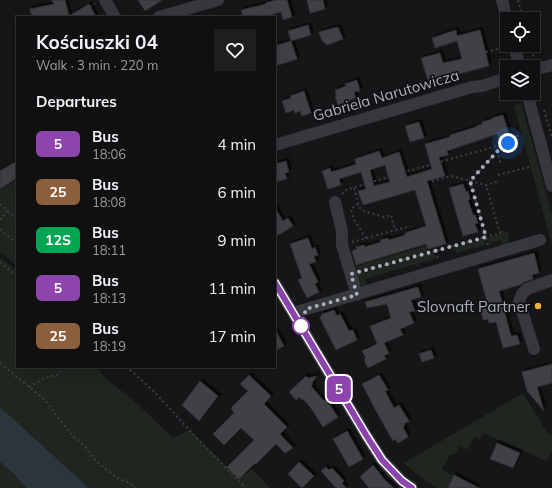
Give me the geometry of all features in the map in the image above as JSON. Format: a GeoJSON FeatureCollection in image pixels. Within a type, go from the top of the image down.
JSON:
{"type":"FeatureCollection","features":[{"type":"Feature","properties":{"kind":"street"},"geometry":{"type":"LineString","coordinates":[[162,16],[218,0]]}},
{"type":"Feature","properties":{"kind":"street"},"geometry":{"type":"LineString","coordinates":[[502,0],[505,12]]}},
{"type":"Feature","properties":{"kind":"street"},"geometry":{"type":"LineString","coordinates":[[100,1],[114,16]]}},
{"type":"Feature","properties":{"kind":"street"},"geometry":{"type":"LineString","coordinates":[[540,68],[552,64]]}},
{"type":"Feature","properties":{"kind":"street","name":"Gabriela Narutowicza"},"geometry":{"type":"LineString","coordinates":[[276,144],[500,80]]}},
{"type":"Feature","properties":{"kind":"street"},"geometry":{"type":"LineString","coordinates":[[529,100],[549,162],[552,186]]}},
{"type":"Feature","properties":{"kind":"street"},"geometry":{"type":"LineString","coordinates":[[335,202],[342,231],[342,245],[357,295]]}},
{"type":"Feature","properties":{"kind":"street"},"geometry":{"type":"LineString","coordinates":[[293,313],[540,240]]}},
{"type":"Feature","properties":{"kind":"street"},"geometry":{"type":"LineString","coordinates":[[534,349],[519,301],[522,294],[527,289],[552,280]]}},
{"type":"Feature","properties":{"kind":"street"},"geometry":{"type":"LineString","coordinates":[[276,285],[382,460],[402,481],[412,488]]}},
{"type":"Feature","properties":{"kind":"path"},"geometry":{"type":"LineString","coordinates":[[518,0],[522,12]]}},
{"type":"Feature","properties":{"kind":"path"},"geometry":{"type":"LineString","coordinates":[[90,7],[100,1]]}},
{"type":"Feature","properties":{"kind":"path"},"geometry":{"type":"LineString","coordinates":[[486,52],[500,48]]}},
{"type":"Feature","properties":{"kind":"path"},"geometry":{"type":"LineString","coordinates":[[540,95],[541,99]]}},
{"type":"Feature","properties":{"kind":"path"},"geometry":{"type":"LineString","coordinates":[[543,106],[552,137]]}},
{"type":"Feature","properties":{"kind":"path"},"geometry":{"type":"LineString","coordinates":[[335,202],[346,190],[508,143],[520,134]]}},
{"type":"Feature","properties":{"kind":"path"},"geometry":{"type":"LineString","coordinates":[[470,181],[504,144]]}},
{"type":"Feature","properties":{"kind":"path"},"geometry":{"type":"LineString","coordinates":[[497,151],[501,165]]}},
{"type":"Feature","properties":{"kind":"path"},"geometry":{"type":"LineString","coordinates":[[498,175],[529,167]]}},
{"type":"Feature","properties":{"kind":"path"},"geometry":{"type":"LineString","coordinates":[[432,181],[451,176],[486,185],[500,181]]}},
{"type":"Feature","properties":{"kind":"path"},"geometry":{"type":"LineString","coordinates":[[470,181],[488,244]]}},
{"type":"Feature","properties":{"kind":"path"},"geometry":{"type":"LineString","coordinates":[[351,274],[500,233],[486,185]]}},
{"type":"Feature","properties":{"kind":"path"},"geometry":{"type":"LineString","coordinates":[[354,188],[359,207],[364,211],[384,217],[391,215],[395,230]]}},
{"type":"Feature","properties":{"kind":"path"},"geometry":{"type":"LineString","coordinates":[[0,204],[16,218]]}},
{"type":"Feature","properties":{"kind":"path"},"geometry":{"type":"LineString","coordinates":[[358,204],[351,210],[354,220],[366,238]]}},
{"type":"Feature","properties":{"kind":"path"},"geometry":{"type":"LineString","coordinates":[[0,220],[8,211]]}},
{"type":"Feature","properties":{"kind":"path"},"geometry":{"type":"LineString","coordinates":[[342,245],[410,226]]}},
{"type":"Feature","properties":{"kind":"path"},"geometry":{"type":"LineString","coordinates":[[0,230],[16,243]]}},
{"type":"Feature","properties":{"kind":"path"},"geometry":{"type":"LineString","coordinates":[[0,262],[16,275]]}},
{"type":"Feature","properties":{"kind":"path"},"geometry":{"type":"LineString","coordinates":[[0,363],[44,399],[72,435],[84,446],[96,461],[117,478],[130,483],[135,488]]}},
{"type":"Feature","properties":{"kind":"path"},"geometry":{"type":"LineString","coordinates":[[29,387],[45,378],[60,374],[61,368]]}},
{"type":"Feature","properties":{"kind":"path"},"geometry":{"type":"LineString","coordinates":[[127,368],[162,400],[246,488]]}},
{"type":"Feature","properties":{"kind":"shaded area"},"geometry":{"type":"Polygon","coordinates":[[[521,103],[552,214],[552,245],[514,106],[521,103]]]}},
{"type":"Feature","properties":{"kind":"shaded area"},"geometry":{"type":"Polygon","coordinates":[[[16,181],[16,265],[0,252],[0,190],[16,181]]]}},
{"type":"Feature","properties":{"kind":"shaded area"},"geometry":{"type":"Polygon","coordinates":[[[500,230],[507,232],[509,236],[508,242],[503,247],[501,240],[490,243],[488,237],[501,234],[500,230]]]}},
{"type":"Feature","properties":{"kind":"shaded area"},"geometry":{"type":"Polygon","coordinates":[[[484,239],[486,245],[456,253],[454,247],[484,239]]]}},
{"type":"Feature","properties":{"kind":"shaded area"},"geometry":{"type":"Polygon","coordinates":[[[426,246],[427,250],[429,249],[429,251],[354,273],[353,267],[426,246]]]}},
{"type":"Feature","properties":{"kind":"shaded area"},"geometry":{"type":"Polygon","coordinates":[[[434,253],[436,259],[419,263],[419,266],[416,264],[365,279],[367,286],[364,287],[359,283],[355,275],[434,253]]]}},
{"type":"Feature","properties":{"kind":"shaded area"},"geometry":{"type":"Polygon","coordinates":[[[0,257],[16,270],[16,368],[98,368],[105,378],[132,399],[173,438],[190,430],[239,479],[252,469],[270,488],[89,488],[0,408],[0,257]]]}},
{"type":"Feature","properties":{"kind":"shaded area"},"geometry":{"type":"Polygon","coordinates":[[[523,393],[548,434],[550,433],[552,436],[552,451],[546,461],[483,433],[480,439],[476,437],[472,440],[468,450],[460,446],[454,455],[450,454],[442,470],[454,475],[448,488],[437,488],[415,473],[404,463],[523,393]]]}},
{"type":"Feature","properties":{"kind":"shaded area"},"geometry":{"type":"Polygon","coordinates":[[[0,408],[89,488],[26,488],[13,473],[0,462],[0,408]]]}},
{"type":"Feature","properties":{"kind":"shaded area"},"geometry":{"type":"Polygon","coordinates":[[[0,462],[13,473],[26,488],[0,488],[0,462]]]}},
{"type":"Feature","properties":{"kind":"building"},"geometry":{"type":"Polygon","coordinates":[[[52,0],[65,0],[69,16],[32,16],[30,9],[54,4],[52,0]]]}},
{"type":"Feature","properties":{"kind":"building"},"geometry":{"type":"Polygon","coordinates":[[[138,0],[162,0],[145,11],[138,0]]]}},
{"type":"Feature","properties":{"kind":"building"},"geometry":{"type":"Polygon","coordinates":[[[276,0],[287,0],[292,17],[283,20],[281,12],[266,16],[243,16],[241,10],[266,4],[265,3],[276,0]]]}},
{"type":"Feature","properties":{"kind":"building"},"geometry":{"type":"Polygon","coordinates":[[[307,0],[323,0],[325,9],[310,13],[307,0]]]}},
{"type":"Feature","properties":{"kind":"building"},"geometry":{"type":"Polygon","coordinates":[[[89,4],[95,16],[69,16],[89,4]]]}},
{"type":"Feature","properties":{"kind":"building"},"geometry":{"type":"Polygon","coordinates":[[[308,25],[311,35],[291,41],[288,31],[308,25]]]}},
{"type":"Feature","properties":{"kind":"building"},"geometry":{"type":"Polygon","coordinates":[[[338,27],[343,39],[327,45],[322,41],[319,32],[338,27]]]}},
{"type":"Feature","properties":{"kind":"building"},"geometry":{"type":"Polygon","coordinates":[[[456,30],[457,36],[480,30],[489,66],[447,77],[447,79],[429,84],[421,58],[440,53],[443,63],[462,59],[457,41],[435,48],[432,38],[456,30]]]}},
{"type":"Feature","properties":{"kind":"building"},"geometry":{"type":"Polygon","coordinates":[[[291,41],[297,59],[276,66],[276,46],[291,41]]]}},
{"type":"Feature","properties":{"kind":"building"},"geometry":{"type":"Polygon","coordinates":[[[357,80],[360,91],[354,92],[356,98],[338,105],[335,90],[346,86],[345,84],[357,80]]]}},
{"type":"Feature","properties":{"kind":"building"},"geometry":{"type":"Polygon","coordinates":[[[304,91],[311,113],[302,116],[300,111],[295,113],[294,110],[286,113],[282,101],[291,98],[290,96],[304,91]]]}},
{"type":"Feature","properties":{"kind":"building"},"geometry":{"type":"Polygon","coordinates":[[[503,115],[510,137],[499,140],[497,134],[447,151],[448,155],[439,157],[445,176],[427,181],[446,244],[428,249],[426,244],[356,265],[352,251],[357,249],[356,247],[364,245],[365,247],[388,238],[389,240],[426,226],[415,190],[363,205],[358,191],[366,189],[361,172],[339,179],[341,185],[328,189],[322,171],[330,168],[331,172],[351,166],[356,164],[355,159],[379,151],[382,158],[399,152],[407,177],[432,169],[425,144],[450,137],[450,135],[476,127],[482,124],[482,122],[503,115]],[[385,165],[370,170],[374,186],[390,182],[385,165]]]}},
{"type":"Feature","properties":{"kind":"building"},"geometry":{"type":"Polygon","coordinates":[[[419,122],[424,138],[410,142],[405,126],[419,122]]]}},
{"type":"Feature","properties":{"kind":"building"},"geometry":{"type":"Polygon","coordinates":[[[286,161],[289,172],[285,173],[287,179],[276,182],[276,164],[286,161]]]}},
{"type":"Feature","properties":{"kind":"building"},"geometry":{"type":"Polygon","coordinates":[[[16,162],[16,179],[0,189],[0,171],[16,162]]]}},
{"type":"Feature","properties":{"kind":"building"},"geometry":{"type":"Polygon","coordinates":[[[463,184],[466,192],[468,191],[470,199],[468,200],[473,215],[475,215],[478,223],[475,224],[478,232],[463,236],[449,188],[463,184]]]}},
{"type":"Feature","properties":{"kind":"building"},"geometry":{"type":"Polygon","coordinates":[[[276,210],[283,221],[288,218],[293,226],[279,235],[276,235],[276,210]]]}},
{"type":"Feature","properties":{"kind":"building"},"geometry":{"type":"Polygon","coordinates":[[[308,238],[312,249],[315,247],[318,255],[314,256],[316,262],[309,264],[318,282],[315,284],[319,292],[307,298],[298,280],[302,278],[290,244],[308,238]]]}},
{"type":"Feature","properties":{"kind":"building"},"geometry":{"type":"Polygon","coordinates":[[[534,253],[539,273],[532,275],[533,279],[520,285],[499,291],[511,336],[517,335],[520,344],[503,348],[496,322],[489,323],[488,319],[483,320],[480,307],[488,305],[478,269],[534,253]]]}},
{"type":"Feature","properties":{"kind":"building"},"geometry":{"type":"Polygon","coordinates":[[[418,287],[421,297],[411,300],[415,311],[409,312],[414,323],[400,329],[403,335],[384,343],[389,353],[384,356],[386,359],[368,368],[364,360],[366,358],[362,351],[377,344],[370,326],[391,318],[387,304],[367,308],[365,302],[418,287]]]}},
{"type":"Feature","properties":{"kind":"building"},"geometry":{"type":"Polygon","coordinates":[[[334,310],[337,316],[340,314],[349,331],[353,330],[357,340],[336,350],[320,318],[322,314],[334,310]]]}},
{"type":"Feature","properties":{"kind":"building"},"geometry":{"type":"Polygon","coordinates":[[[276,331],[284,346],[276,350],[276,331]]]}},
{"type":"Feature","properties":{"kind":"building"},"geometry":{"type":"Polygon","coordinates":[[[431,350],[434,358],[422,362],[419,354],[431,350]]]}},
{"type":"Feature","properties":{"kind":"building"},"geometry":{"type":"Polygon","coordinates":[[[552,364],[552,383],[537,387],[544,411],[527,391],[522,372],[552,364]]]}},
{"type":"Feature","properties":{"kind":"building"},"geometry":{"type":"Polygon","coordinates":[[[249,375],[271,396],[264,404],[287,427],[280,434],[293,448],[285,453],[276,444],[239,479],[227,467],[254,440],[241,428],[224,445],[213,434],[234,413],[231,408],[248,391],[240,384],[249,375]]]}},
{"type":"Feature","properties":{"kind":"building"},"geometry":{"type":"Polygon","coordinates":[[[379,375],[388,390],[385,391],[394,408],[399,405],[409,421],[404,424],[405,425],[403,427],[408,437],[398,443],[395,439],[393,441],[362,384],[379,375]]]}},
{"type":"Feature","properties":{"kind":"building"},"geometry":{"type":"Polygon","coordinates":[[[306,376],[308,378],[317,376],[311,386],[324,401],[325,400],[330,405],[338,417],[323,427],[311,408],[303,399],[302,400],[300,397],[296,400],[289,392],[306,376]]]}},
{"type":"Feature","properties":{"kind":"building"},"geometry":{"type":"Polygon","coordinates":[[[200,381],[218,396],[199,421],[182,405],[200,381]]]}},
{"type":"Feature","properties":{"kind":"building"},"geometry":{"type":"Polygon","coordinates":[[[347,431],[363,459],[349,467],[333,439],[347,431]]]}},
{"type":"Feature","properties":{"kind":"building"},"geometry":{"type":"Polygon","coordinates":[[[497,443],[520,453],[513,468],[490,459],[497,443]]]}},
{"type":"Feature","properties":{"kind":"building"},"geometry":{"type":"Polygon","coordinates":[[[299,462],[314,476],[302,488],[288,474],[299,462]]]}},
{"type":"Feature","properties":{"kind":"building"},"geometry":{"type":"Polygon","coordinates":[[[373,465],[385,480],[394,488],[369,488],[360,477],[373,465]]]}},
{"type":"Feature","properties":{"kind":"building"},"geometry":{"type":"Polygon","coordinates":[[[326,467],[329,470],[332,468],[344,481],[342,483],[346,488],[336,488],[321,471],[326,467]]]}},
{"type":"Feature","properties":{"kind":"building"},"geometry":{"type":"Polygon","coordinates":[[[454,475],[479,488],[448,488],[454,475]]]}},
{"type":"Feature","properties":{"kind":"bus line","name":"5"},"geometry":{"type":"LineString","coordinates":[[276,285],[382,460],[402,481],[412,488]]}},
{"type":"Feature","properties":{"kind":"place","name":"Slovnaft Partner"},"geometry":{"type":"Point","coordinates":[538,306]}},
{"type":"Feature","properties":{"kind":"route"},"geometry":{"type":"LineString","coordinates":[[301,326],[306,309],[357,295],[351,274],[486,237],[470,181],[504,144],[508,143]]}}]}
